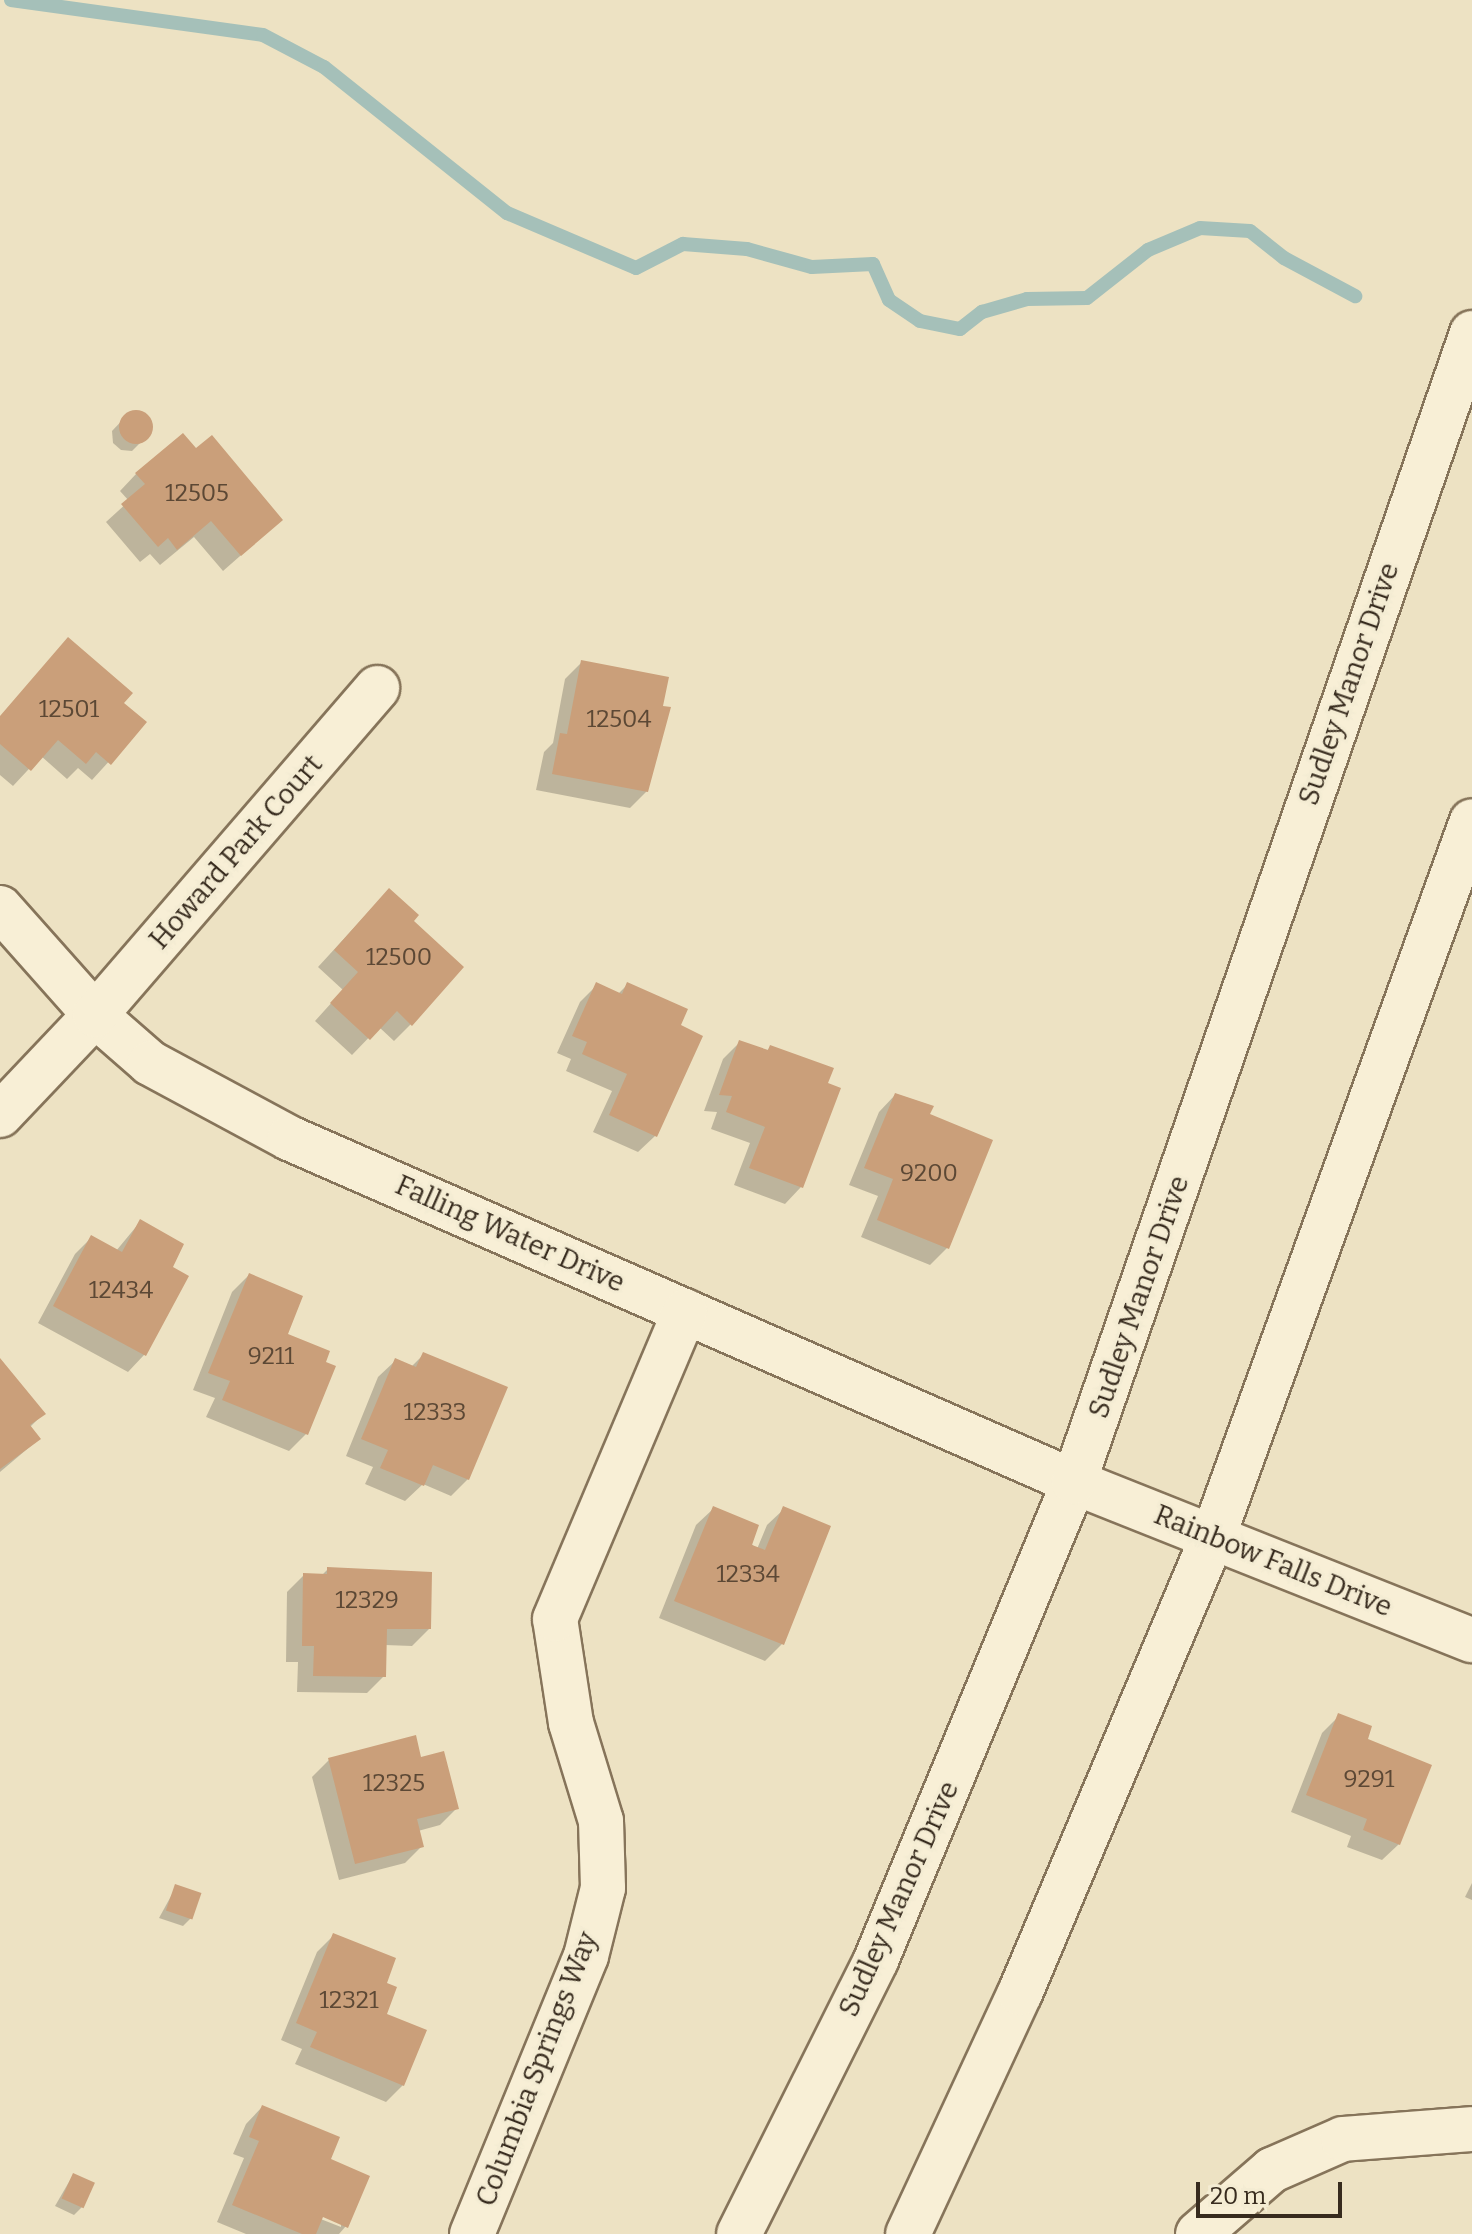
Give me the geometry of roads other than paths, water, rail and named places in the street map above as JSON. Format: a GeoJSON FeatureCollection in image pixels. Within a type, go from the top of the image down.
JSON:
{"type":"FeatureCollection","features":[{"type":"Feature","properties":{"kind":"main road","name":"Sudley Manor Drive"},"geometry":{"type":"LineString","coordinates":[[739,2234],[876,1960],[1074,1482],[1472,333]]}},
{"type":"Feature","properties":{"kind":"main road","name":"Howard Park Court"},"geometry":{"type":"LineString","coordinates":[[0,1115],[95,1015],[377,688]]}},
{"type":"Feature","properties":{"kind":"main road"},"geometry":{"type":"LineString","coordinates":[[908,2234],[1020,1993],[1213,1537],[1472,821]]}},
{"type":"Feature","properties":{"kind":"main road","name":"Falling Water Drive"},"geometry":{"type":"LineString","coordinates":[[0,908],[95,1015],[150,1063],[289,1138],[1074,1482]]}},
{"type":"Feature","properties":{"kind":"main road","name":"Columbia Springs Way"},"geometry":{"type":"LineString","coordinates":[[472,2234],[586,1956],[603,1888],[601,1821],[571,1723],[555,1619],[685,1311]]}},
{"type":"Feature","properties":{"kind":"main road","name":"Rainbow Falls Drive"},"geometry":{"type":"LineString","coordinates":[[1074,1482],[1472,1640]]}},
{"type":"Feature","properties":{"kind":"main road"},"geometry":{"type":"LineString","coordinates":[[1198,2234],[1272,2170],[1343,2139],[1472,2129]]}},
{"type":"Feature","properties":{"kind":"waterway"},"geometry":{"type":"LineString","coordinates":[[11,0],[263,35],[324,67],[507,213],[636,268],[683,244],[747,249],[812,267],[873,264],[889,300],[920,321],[960,329],[982,312],[1027,299],[1087,298],[1148,250],[1200,228],[1250,231],[1284,258],[1355,296]]}}]}
